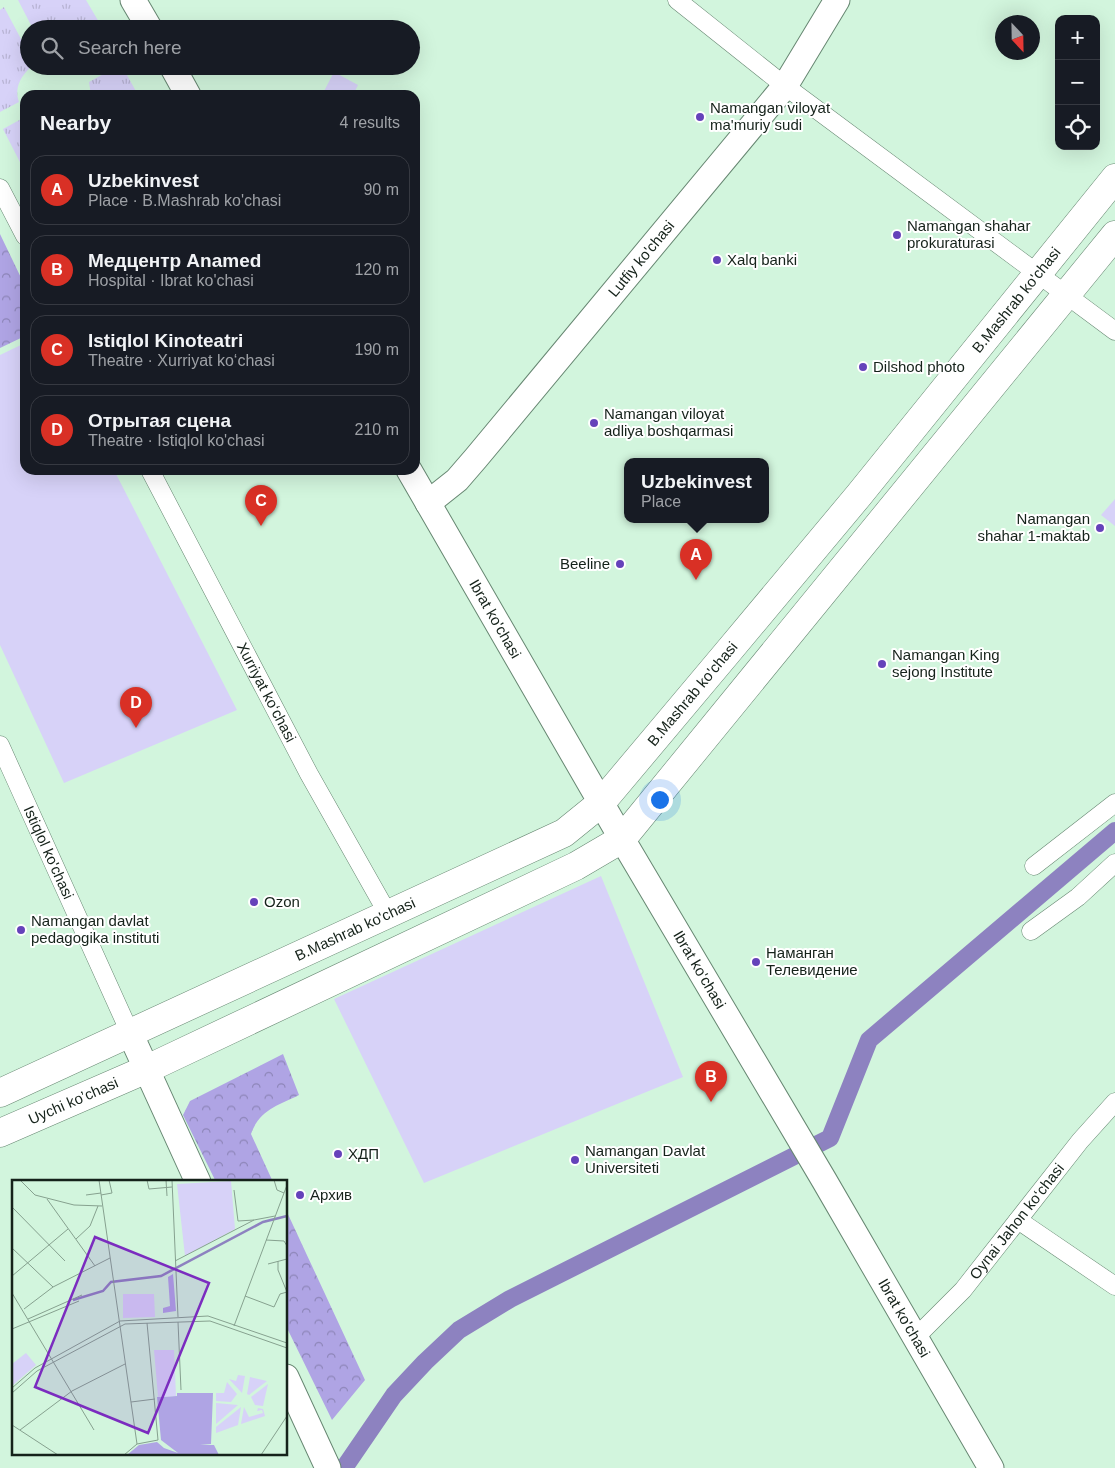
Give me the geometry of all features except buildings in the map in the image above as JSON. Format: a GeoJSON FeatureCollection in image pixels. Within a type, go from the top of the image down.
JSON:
{"type":"FeatureCollection","features":[{"type":"Feature","properties":{"kind":"main road"},"geometry":{"type":"LineString","coordinates":[[133,0],[145,20]]}},
{"type":"Feature","properties":{"kind":"main road","name":"Lutfiy ko'chasi"},"geometry":{"type":"LineString","coordinates":[[428,503],[457,480],[476,458],[785,86],[837,0]]}},
{"type":"Feature","properties":{"kind":"main road"},"geometry":{"type":"LineString","coordinates":[[177,75],[185,90]]}},
{"type":"Feature","properties":{"kind":"main road","name":"B.Mashrab ko'chasi"},"geometry":{"type":"LineString","coordinates":[[130,1032],[564,833],[601,802],[859,495],[1115,178]]}},
{"type":"Feature","properties":{"kind":"main road"},"geometry":{"type":"LineString","coordinates":[[147,1069],[576,866],[622,839],[1115,235]]}},
{"type":"Feature","properties":{"kind":"main road","name":"Ibrat ko'chasi"},"geometry":{"type":"LineString","coordinates":[[412,475],[622,839],[803,1144],[991,1468]]}},
{"type":"Feature","properties":{"kind":"main road"},"geometry":{"type":"LineString","coordinates":[[0,1093],[130,1032]]}},
{"type":"Feature","properties":{"kind":"main road","name":"Istiqlol ko'chasi"},"geometry":{"type":"LineString","coordinates":[[130,1032],[197,1180]]}},
{"type":"Feature","properties":{"kind":"main road","name":"Uychi ko’chasi"},"geometry":{"type":"LineString","coordinates":[[0,1133],[147,1069]]}},
{"type":"Feature","properties":{"kind":"main road"},"geometry":{"type":"LineString","coordinates":[[288,1380],[324,1461]]}},
{"type":"Feature","properties":{"kind":"street"},"geometry":{"type":"LineString","coordinates":[[677,0],[785,86],[1115,331]]}},
{"type":"Feature","properties":{"kind":"street"},"geometry":{"type":"LineString","coordinates":[[0,188],[20,226]]}},
{"type":"Feature","properties":{"kind":"street","name":"Xurriyat ko‘chasi"},"geometry":{"type":"LineString","coordinates":[[153,475],[309,774],[388,914]]}},
{"type":"Feature","properties":{"kind":"street","name":"Istiqlol ko'chasi"},"geometry":{"type":"LineString","coordinates":[[0,746],[130,1032]]}},
{"type":"Feature","properties":{"kind":"street"},"geometry":{"type":"LineString","coordinates":[[1034,866],[1115,803]]}},
{"type":"Feature","properties":{"kind":"street"},"geometry":{"type":"LineString","coordinates":[[1031,931],[1078,897],[1115,863]]}},
{"type":"Feature","properties":{"kind":"street","name":"Oynai Jahon ko‘chasi"},"geometry":{"type":"LineString","coordinates":[[915,1338],[963,1290],[1080,1141],[1115,1102]]}},
{"type":"Feature","properties":{"kind":"street"},"geometry":{"type":"LineString","coordinates":[[1018,1220],[1115,1286]]}},
{"type":"Feature","properties":{"kind":"green space"},"geometry":{"type":"Polygon","coordinates":[[[18,0],[86,0],[98,20],[28,20],[18,0]]]}},
{"type":"Feature","properties":{"kind":"green space"},"geometry":{"type":"Polygon","coordinates":[[[4,7],[20,37],[20,75],[24,75],[17,91],[19,102],[0,112],[0,10],[4,7]]]}},
{"type":"Feature","properties":{"kind":"green space"},"geometry":{"type":"Polygon","coordinates":[[[102,75],[127,75],[135,90],[90,90],[89,82],[102,75]]]}},
{"type":"Feature","properties":{"kind":"green space"},"geometry":{"type":"Polygon","coordinates":[[[332,75],[340,75],[358,85],[356,90],[325,90],[332,75]]]}},
{"type":"Feature","properties":{"kind":"green space"},"geometry":{"type":"Polygon","coordinates":[[[20,120],[20,162],[3,129],[20,120]]]}},
{"type":"Feature","properties":{"kind":"green space"},"geometry":{"type":"Polygon","coordinates":[[[0,234],[20,276],[20,338],[0,348],[0,234]]]}},
{"type":"Feature","properties":{"kind":"green space"},"geometry":{"type":"Polygon","coordinates":[[[20,345],[20,475],[117,475],[237,710],[64,783],[0,645],[0,355],[20,345]]]}},
{"type":"Feature","properties":{"kind":"green space"},"geometry":{"type":"Polygon","coordinates":[[[1115,499],[1115,526],[1101,515],[1115,499]]]}},
{"type":"Feature","properties":{"kind":"green space"},"geometry":{"type":"Polygon","coordinates":[[[601,876],[683,1077],[424,1183],[334,999],[601,876]]]}},
{"type":"Feature","properties":{"kind":"green space"},"geometry":{"type":"Polygon","coordinates":[[[283,1054],[299,1095],[270,1109],[259,1119],[251,1134],[272,1180],[215,1180],[183,1115],[190,1101],[283,1054]]]}},
{"type":"Feature","properties":{"kind":"green space"},"geometry":{"type":"Polygon","coordinates":[[[288,1214],[365,1380],[332,1420],[288,1330],[288,1214]]]}},
{"type":"Feature","properties":{"kind":"waterway"},"geometry":{"type":"LineString","coordinates":[[344,1468],[394,1395],[459,1330],[510,1299],[830,1138],[869,1040],[1115,831]]}},
{"type":"Feature","properties":{"kind":"place","name":"Namangan viloyat ma'muriy sudi"},"geometry":{"type":"Point","coordinates":[700,117]}},
{"type":"Feature","properties":{"kind":"place","name":"Namangan shahar prokuraturasi"},"geometry":{"type":"Point","coordinates":[897,235]}},
{"type":"Feature","properties":{"kind":"place","name":"Xalq banki"},"geometry":{"type":"Point","coordinates":[717,260]}},
{"type":"Feature","properties":{"kind":"place","name":"Dilshod photo"},"geometry":{"type":"Point","coordinates":[863,367]}},
{"type":"Feature","properties":{"kind":"place","name":"Namangan viloyat adliya boshqarmasi"},"geometry":{"type":"Point","coordinates":[594,423]}},
{"type":"Feature","properties":{"kind":"place","name":"Istiqlol Kinoteatri"},"geometry":{"type":"Point","coordinates":[261,526]}},
{"type":"Feature","properties":{"kind":"place","name":"Namangan shahar 1-maktab"},"geometry":{"type":"Point","coordinates":[1100,528]}},
{"type":"Feature","properties":{"kind":"place","name":"Beeline"},"geometry":{"type":"Point","coordinates":[620,564]}},
{"type":"Feature","properties":{"kind":"place","name":"Uzbekinvest"},"geometry":{"type":"Point","coordinates":[696,580]}},
{"type":"Feature","properties":{"kind":"place","name":"Namangan King sejong Institute"},"geometry":{"type":"Point","coordinates":[882,664]}},
{"type":"Feature","properties":{"kind":"place","name":"Отрытая сцена"},"geometry":{"type":"Point","coordinates":[136,728]}},
{"type":"Feature","properties":{"kind":"place","name":"Ozon"},"geometry":{"type":"Point","coordinates":[254,902]}},
{"type":"Feature","properties":{"kind":"place","name":"Namangan davlat pedagogika instituti"},"geometry":{"type":"Point","coordinates":[21,930]}},
{"type":"Feature","properties":{"kind":"place","name":"Наманган Телевидение"},"geometry":{"type":"Point","coordinates":[756,962]}},
{"type":"Feature","properties":{"kind":"place","name":"Медцентр Anamed"},"geometry":{"type":"Point","coordinates":[711,1102]}},
{"type":"Feature","properties":{"kind":"place","name":"ХДП"},"geometry":{"type":"Point","coordinates":[338,1154]}},
{"type":"Feature","properties":{"kind":"place","name":"Namangan Davlat Universiteti"},"geometry":{"type":"Point","coordinates":[575,1160]}},
{"type":"Feature","properties":{"kind":"place","name":"Архив"},"geometry":{"type":"Point","coordinates":[300,1195]}}]}
